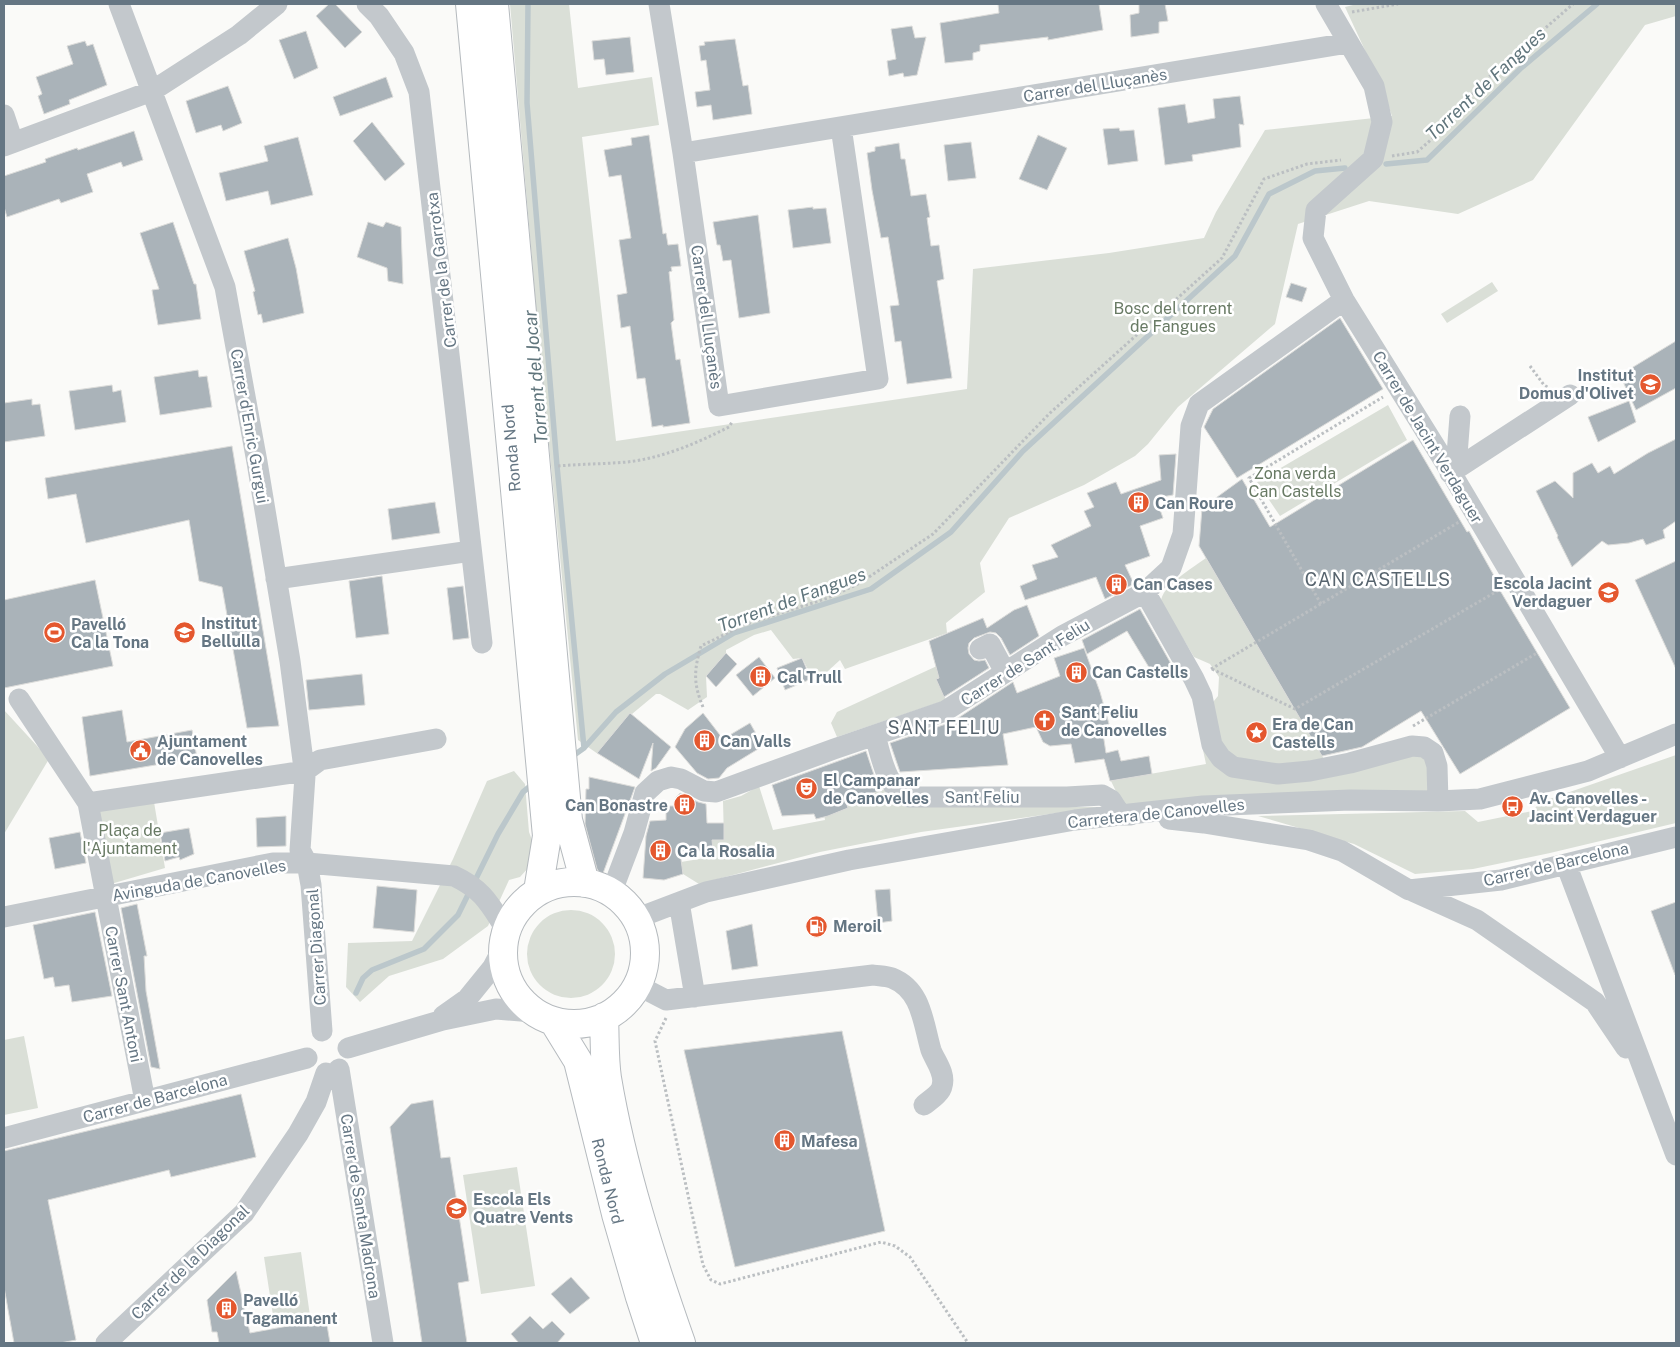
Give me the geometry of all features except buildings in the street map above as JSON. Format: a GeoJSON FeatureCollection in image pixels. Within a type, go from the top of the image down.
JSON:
{"type":"FeatureCollection","features":[{"type":"Feature","properties":{"kind":"main road","name":"Ronda Nord"},"geometry":{"type":"LineString","coordinates":[[470,4],[548,771],[546,836],[538,892]]}},
{"type":"Feature","properties":{"kind":"main road","name":"Ronda Nord"},"geometry":{"type":"LineString","coordinates":[[494,4],[561,740],[548,771],[568,820],[585,883]]}},
{"type":"Feature","properties":{"kind":"main road"},"geometry":{"type":"LineString","coordinates":[[585,883],[612,891],[625,903],[640,925],[646,950],[642,974],[633,994],[626,1003],[604,1017],[582,1024],[544,1017],[518,997],[506,975],[505,940],[518,910],[538,892],[560,884],[585,883]]}},
{"type":"Feature","properties":{"kind":"main road","name":"Ronda Nord"},"geometry":{"type":"LineString","coordinates":[[544,1017],[578,1061],[616,1214],[640,1297],[656,1343]]}},
{"type":"Feature","properties":{"kind":"main road","name":"Ronda Nord"},"geometry":{"type":"LineString","coordinates":[[604,1017],[607,1077],[622,1144],[638,1209],[681,1343]]}},
{"type":"Feature","properties":{"kind":"street","name":"Carrer d'Enric Gurgui"},"geometry":{"type":"LineString","coordinates":[[119,4],[225,287],[290,661],[305,771],[300,850],[307,863]]}},
{"type":"Feature","properties":{"kind":"street"},"geometry":{"type":"LineString","coordinates":[[4,115],[9,144],[152,91],[239,35],[277,4]]}},
{"type":"Feature","properties":{"kind":"street","name":"Carrer de la Garrotxa"},"geometry":{"type":"LineString","coordinates":[[367,4],[379,16],[404,53],[419,92],[450,347],[482,643]]}},
{"type":"Feature","properties":{"kind":"street"},"geometry":{"type":"LineString","coordinates":[[659,4],[683,153]]}},
{"type":"Feature","properties":{"kind":"street"},"geometry":{"type":"LineString","coordinates":[[1329,10],[1374,86],[1382,122],[1373,159]]}},
{"type":"Feature","properties":{"kind":"street","name":"Carrer del Lluçanès"},"geometry":{"type":"LineString","coordinates":[[841,127],[878,380],[720,406],[683,153],[1348,43]]}},
{"type":"Feature","properties":{"kind":"street","name":"Carrer de Jacint Verdaguer"},"geometry":{"type":"LineString","coordinates":[[1373,159],[1316,210],[1313,238],[1344,300],[1474,512],[1620,758]]}},
{"type":"Feature","properties":{"kind":"street","name":"Carrer de Sant Feliu"},"geometry":{"type":"LineString","coordinates":[[612,891],[634,833],[645,793],[658,781],[671,776],[681,778],[704,791],[716,792],[825,752],[945,712],[1062,636],[1145,592],[1171,568],[1183,534],[1191,426],[1199,404],[1344,300]]}},
{"type":"Feature","properties":{"kind":"street"},"geometry":{"type":"LineString","coordinates":[[1448,469],[1570,395]]}},
{"type":"Feature","properties":{"kind":"street"},"geometry":{"type":"LineString","coordinates":[[1448,469],[1457,455],[1460,416]]}},
{"type":"Feature","properties":{"kind":"street"},"geometry":{"type":"LineString","coordinates":[[276,578],[471,551]]}},
{"type":"Feature","properties":{"kind":"street"},"geometry":{"type":"LineString","coordinates":[[1145,592],[1203,681],[1212,745],[1222,758],[1233,767],[1278,774],[1310,771],[1350,763],[1412,746],[1424,747],[1432,754],[1437,766],[1438,802]]}},
{"type":"Feature","properties":{"kind":"street"},"geometry":{"type":"LineString","coordinates":[[980,649],[990,644],[1005,672]]}},
{"type":"Feature","properties":{"kind":"street","name":"Carrer Sant Antoni"},"geometry":{"type":"LineString","coordinates":[[19,699],[88,803],[144,1101]]}},
{"type":"Feature","properties":{"kind":"street","name":"Carretera de Canovelles"},"geometry":{"type":"LineString","coordinates":[[635,918],[706,892],[849,860],[1058,823],[1120,814],[1213,806],[1350,800],[1438,802],[1480,800],[1588,771],[1676,734]]}},
{"type":"Feature","properties":{"kind":"street","name":"Sant Feliu"},"geometry":{"type":"LineString","coordinates":[[875,736],[888,776],[899,793],[909,797],[1102,794],[1111,800],[1120,814]]}},
{"type":"Feature","properties":{"kind":"street"},"geometry":{"type":"LineString","coordinates":[[88,803],[305,771],[320,760],[436,739]]}},
{"type":"Feature","properties":{"kind":"street"},"geometry":{"type":"LineString","coordinates":[[1120,814],[1200,822],[1309,840],[1342,851],[1409,890],[1477,920],[1540,966],[1595,1002],[1645,1075]]}},
{"type":"Feature","properties":{"kind":"street","name":"Carrer de Barcelona"},"geometry":{"type":"LineString","coordinates":[[1409,890],[1501,880],[1676,836]]}},
{"type":"Feature","properties":{"kind":"street","name":"Avinguda de Canovelles"},"geometry":{"type":"LineString","coordinates":[[4,916],[273,863],[307,863],[454,876],[478,891],[505,940]]}},
{"type":"Feature","properties":{"kind":"street","name":"Carrer Diagonal"},"geometry":{"type":"LineString","coordinates":[[307,863],[311,885],[322,1031]]}},
{"type":"Feature","properties":{"kind":"street"},"geometry":{"type":"LineString","coordinates":[[1566,864],[1676,1155]]}},
{"type":"Feature","properties":{"kind":"street"},"geometry":{"type":"LineString","coordinates":[[679,902],[695,997]]}},
{"type":"Feature","properties":{"kind":"street"},"geometry":{"type":"LineString","coordinates":[[432,1023],[467,999],[493,967],[505,940]]}},
{"type":"Feature","properties":{"kind":"street"},"geometry":{"type":"LineString","coordinates":[[637,985],[666,1000],[872,975],[891,977],[911,992],[920,1008],[932,1051],[941,1070],[942,1089],[924,1105]]}},
{"type":"Feature","properties":{"kind":"street"},"geometry":{"type":"LineString","coordinates":[[348,1048],[432,1023],[496,1009],[544,1017]]}},
{"type":"Feature","properties":{"kind":"street"},"geometry":{"type":"LineString","coordinates":[[322,1031],[335,1032],[342,1036],[348,1048],[346,1062],[332,1071],[317,1070],[311,1066],[306,1058],[308,1043],[315,1034],[322,1031]]}},
{"type":"Feature","properties":{"kind":"street","name":"Carrer de Barcelona"},"geometry":{"type":"LineString","coordinates":[[4,1138],[306,1058]]}},
{"type":"Feature","properties":{"kind":"street","name":"Carrer de la Diagonal"},"geometry":{"type":"LineString","coordinates":[[106,1343],[244,1213],[298,1134],[332,1071]]}},
{"type":"Feature","properties":{"kind":"street","name":"Carrer de Santa Madrona"},"geometry":{"type":"LineString","coordinates":[[332,1071],[383,1343]]}},
{"type":"Feature","properties":{"kind":"path"},"geometry":{"type":"LineString","coordinates":[[1329,10],[1398,4]]}},
{"type":"Feature","properties":{"kind":"path"},"geometry":{"type":"LineString","coordinates":[[703,706],[696,690],[696,663],[701,646],[744,625],[828,598],[860,583],[933,534],[1050,413],[1222,258],[1264,179],[1307,164],[1373,159],[1417,152],[1440,132],[1482,83],[1573,4]]}},
{"type":"Feature","properties":{"kind":"path"},"geometry":{"type":"LineString","coordinates":[[1320,604],[1249,478],[1389,394]]}},
{"type":"Feature","properties":{"kind":"path"},"geometry":{"type":"LineString","coordinates":[[536,468],[628,462],[664,454],[698,443],[729,428],[742,402]]}},
{"type":"Feature","properties":{"kind":"path"},"geometry":{"type":"LineString","coordinates":[[1203,681],[1320,604],[1474,512]]}},
{"type":"Feature","properties":{"kind":"path"},"geometry":{"type":"LineString","coordinates":[[1203,681],[1295,710],[1515,581]]}},
{"type":"Feature","properties":{"kind":"path"},"geometry":{"type":"LineString","coordinates":[[1409,728],[1552,644]]}},
{"type":"Feature","properties":{"kind":"path"},"geometry":{"type":"LineString","coordinates":[[674,999],[654,1041],[703,1264],[711,1280],[720,1284],[881,1242],[895,1246],[910,1257],[968,1343]]}},
{"type":"Feature","properties":{"kind":"green space","name":"Bosc del torrent de Fangues"},"geometry":{"type":"Polygon","coordinates":[[[510,4],[569,4],[578,88],[652,77],[659,125],[582,137],[616,441],[967,389],[973,269],[1109,253],[1204,238],[1216,212],[1265,130],[1392,116],[1381,85],[1345,7],[1357,4],[1676,4],[1676,16],[1645,25],[1533,180],[1458,214],[1369,201],[1298,224],[1275,324],[1178,407],[1148,444],[1135,456],[1084,485],[1009,518],[980,563],[985,592],[946,623],[947,633],[845,669],[840,660],[815,683],[802,658],[793,659],[771,630],[754,635],[726,650],[726,653],[706,676],[707,697],[688,710],[660,694],[656,694],[632,714],[630,713],[598,754],[578,740],[540,353],[510,4]]]}},
{"type":"Feature","properties":{"kind":"green space"},"geometry":{"type":"Polygon","coordinates":[[[1492,282],[1498,291],[1447,323],[1441,314],[1492,282]]]}},
{"type":"Feature","properties":{"kind":"green space","name":"Zona verda Can Castells"},"geometry":{"type":"Polygon","coordinates":[[[1388,405],[1407,440],[1280,516],[1257,482],[1388,405]]]}},
{"type":"Feature","properties":{"kind":"green space"},"geometry":{"type":"Polygon","coordinates":[[[1206,558],[1325,761],[1288,768],[1231,756],[1218,744],[1209,707],[1218,696],[1219,677],[1210,664],[1194,657],[1161,602],[1162,596],[1172,583],[1206,558]]]}},
{"type":"Feature","properties":{"kind":"green space"},"geometry":{"type":"Polygon","coordinates":[[[950,660],[960,671],[937,679],[946,700],[837,737],[831,723],[837,712],[950,660]]]}},
{"type":"Feature","properties":{"kind":"green space"},"geometry":{"type":"Polygon","coordinates":[[[4,710],[49,759],[4,834],[4,710]]]}},
{"type":"Feature","properties":{"kind":"green space"},"geometry":{"type":"Polygon","coordinates":[[[1203,750],[1233,773],[1425,752],[1432,796],[1123,806],[1111,781],[1206,764],[1203,750]]]}},
{"type":"Feature","properties":{"kind":"green space"},"geometry":{"type":"Polygon","coordinates":[[[1676,755],[1676,823],[1473,869],[1415,874],[1354,844],[1258,816],[1465,811],[1478,822],[1532,811],[1541,802],[1676,755]]]}},
{"type":"Feature","properties":{"kind":"green space"},"geometry":{"type":"Polygon","coordinates":[[[834,768],[860,797],[886,789],[890,803],[919,807],[1100,807],[921,832],[820,852],[699,884],[683,874],[681,862],[705,858],[704,850],[712,840],[724,840],[723,801],[741,796],[759,786],[773,830],[825,820],[824,814],[835,813],[848,808],[834,768]]]}},
{"type":"Feature","properties":{"kind":"green space"},"geometry":{"type":"Polygon","coordinates":[[[514,771],[525,784],[529,832],[532,840],[529,867],[520,877],[509,880],[488,926],[443,959],[389,976],[360,1002],[346,987],[348,943],[412,941],[453,859],[487,781],[514,771]]]}},
{"type":"Feature","properties":{"kind":"green space","name":"Plaça de l'Ajuntament"},"geometry":{"type":"Polygon","coordinates":[[[154,802],[165,868],[111,884],[94,810],[154,802]]]}},
{"type":"Feature","properties":{"kind":"green space"},"geometry":{"type":"Polygon","coordinates":[[[571,910],[588,914],[602,923],[611,937],[615,954],[611,971],[602,985],[588,994],[571,998],[554,994],[540,985],[531,971],[527,954],[531,937],[540,923],[554,914],[571,910]]]}},
{"type":"Feature","properties":{"kind":"green space"},"geometry":{"type":"Polygon","coordinates":[[[24,1036],[38,1108],[4,1115],[4,1040],[24,1036]]]}},
{"type":"Feature","properties":{"kind":"green space"},"geometry":{"type":"Polygon","coordinates":[[[517,1167],[535,1286],[481,1294],[463,1175],[517,1167]]]}},
{"type":"Feature","properties":{"kind":"green space"},"geometry":{"type":"Polygon","coordinates":[[[301,1252],[310,1316],[274,1322],[264,1257],[301,1252]]]}},
{"type":"Feature","properties":{"kind":"waterway","name":"Torrent del Jocar"},"geometry":{"type":"LineString","coordinates":[[528,4],[527,103],[557,466],[584,748]]}},
{"type":"Feature","properties":{"kind":"waterway","name":"Torrent de Fangues"},"geometry":{"type":"LineString","coordinates":[[1386,164],[1427,160],[1520,69],[1597,4]]}},
{"type":"Feature","properties":{"kind":"waterway","name":"Torrent de Fangues"},"geometry":{"type":"LineString","coordinates":[[570,758],[584,748],[616,712],[665,674],[734,633],[871,589],[951,532],[1023,451],[1235,256],[1269,194],[1315,171],[1345,168]]}},
{"type":"Feature","properties":{"kind":"waterway","name":"Torrent de Fangues"},"geometry":{"type":"LineString","coordinates":[[356,993],[363,978],[372,970],[424,949],[458,915],[498,834],[523,792],[534,783]]}},
{"type":"Feature","properties":{"kind":"place","name":"Institut Domus d'Olivet"},"geometry":{"type":"Point","coordinates":[1650,384]}},
{"type":"Feature","properties":{"kind":"place","name":"Can Roure"},"geometry":{"type":"Point","coordinates":[1139,503]}},
{"type":"Feature","properties":{"kind":"place","name":"Can Cases"},"geometry":{"type":"Point","coordinates":[1117,584]}},
{"type":"Feature","properties":{"kind":"place","name":"Escola Jacint Verdaguer"},"geometry":{"type":"Point","coordinates":[1608,592]}},
{"type":"Feature","properties":{"kind":"place","name":"Institut Bellulla"},"geometry":{"type":"Point","coordinates":[185,632]}},
{"type":"Feature","properties":{"kind":"place","name":"Pavelló Ca la Tona"},"geometry":{"type":"Point","coordinates":[55,633]}},
{"type":"Feature","properties":{"kind":"place","name":"Can Castells"},"geometry":{"type":"Point","coordinates":[1076,672]}},
{"type":"Feature","properties":{"kind":"place","name":"Cal Trull"},"geometry":{"type":"Point","coordinates":[761,677]}},
{"type":"Feature","properties":{"kind":"place","name":"Sant Feliu de Canovelles"},"geometry":{"type":"Point","coordinates":[1045,721]}},
{"type":"Feature","properties":{"kind":"place","name":"Era de Can Castells"},"geometry":{"type":"Point","coordinates":[1256,733]}},
{"type":"Feature","properties":{"kind":"place","name":"Can Valls"},"geometry":{"type":"Point","coordinates":[704,741]}},
{"type":"Feature","properties":{"kind":"place","name":"Ajuntament de Canovelles"},"geometry":{"type":"Point","coordinates":[141,750]}},
{"type":"Feature","properties":{"kind":"place","name":"El Campanar de Canovelles"},"geometry":{"type":"Point","coordinates":[807,789]}},
{"type":"Feature","properties":{"kind":"place","name":"Can Bonastre"},"geometry":{"type":"Point","coordinates":[684,805]}},
{"type":"Feature","properties":{"kind":"place","name":"Av. Canovelles - Jacint Verdaguer"},"geometry":{"type":"Point","coordinates":[1513,807]}},
{"type":"Feature","properties":{"kind":"place","name":"Ca la Rosalia"},"geometry":{"type":"Point","coordinates":[661,851]}},
{"type":"Feature","properties":{"kind":"place","name":"Meroil"},"geometry":{"type":"Point","coordinates":[817,926]}},
{"type":"Feature","properties":{"kind":"place","name":"Mafesa"},"geometry":{"type":"Point","coordinates":[785,1141]}},
{"type":"Feature","properties":{"kind":"place","name":"Escola Els Quatre Vents"},"geometry":{"type":"Point","coordinates":[457,1208]}},
{"type":"Feature","properties":{"kind":"place","name":"Pavelló Tagamanent"},"geometry":{"type":"Point","coordinates":[227,1309]}},
{"type":"Feature","properties":{"kind":"district","name":"CAN CASTELLS"},"geometry":{"type":"Point","coordinates":[1378,580]}},
{"type":"Feature","properties":{"kind":"district","name":"SANT FELIU"},"geometry":{"type":"Point","coordinates":[944,728]}}]}
